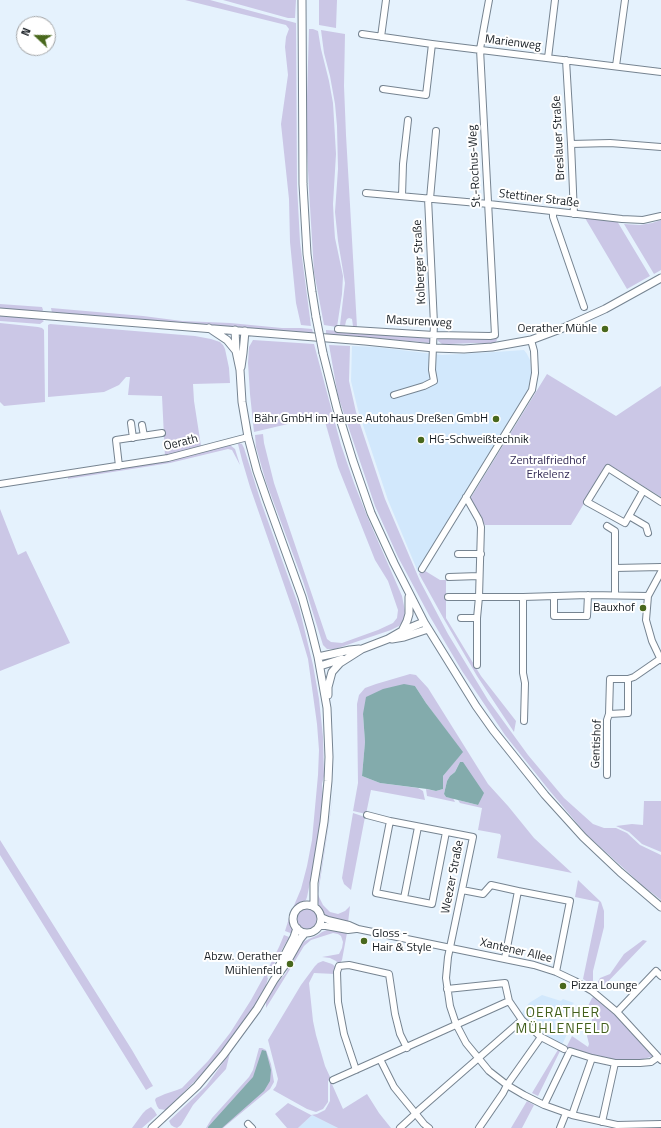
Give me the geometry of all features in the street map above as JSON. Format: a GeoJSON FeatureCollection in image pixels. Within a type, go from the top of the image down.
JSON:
{"type":"FeatureCollection","features":[{"type":"Feature","properties":{"kind":"main road"},"geometry":{"type":"LineString","coordinates":[[302,3],[303,184],[307,254],[312,292],[323,353],[337,409],[371,513],[424,622],[476,706],[489,724],[545,795],[583,837],[620,872],[661,907]]}},
{"type":"Feature","properties":{"kind":"main road"},"geometry":{"type":"LineString","coordinates":[[0,312],[235,330],[434,348],[492,348],[531,340],[563,328],[594,315],[661,278]]}},
{"type":"Feature","properties":{"kind":"main road"},"geometry":{"type":"LineString","coordinates":[[209,328],[227,340],[236,351]]}},
{"type":"Feature","properties":{"kind":"main road"},"geometry":{"type":"LineString","coordinates":[[235,330],[242,402],[248,437],[257,472],[302,597],[318,657],[327,708]]}},
{"type":"Feature","properties":{"kind":"main road"},"geometry":{"type":"LineString","coordinates":[[240,370],[245,331]]}},
{"type":"Feature","properties":{"kind":"main road"},"geometry":{"type":"LineString","coordinates":[[402,631],[410,614],[409,592]]}},
{"type":"Feature","properties":{"kind":"main road"},"geometry":{"type":"LineString","coordinates":[[314,907],[314,883],[324,822],[328,781],[329,757],[327,708],[328,687],[332,672],[340,663],[362,649],[388,639],[402,631],[424,622]]}},
{"type":"Feature","properties":{"kind":"main road"},"geometry":{"type":"LineString","coordinates":[[388,639],[404,637],[428,629]]}},
{"type":"Feature","properties":{"kind":"main road"},"geometry":{"type":"LineString","coordinates":[[318,657],[362,649]]}},
{"type":"Feature","properties":{"kind":"main road"},"geometry":{"type":"LineString","coordinates":[[320,666],[349,657]]}},
{"type":"Feature","properties":{"kind":"main road"},"geometry":{"type":"LineString","coordinates":[[306,905],[314,883]]}},
{"type":"Feature","properties":{"kind":"main road"},"geometry":{"type":"LineString","coordinates":[[306,905],[314,907],[320,913],[321,917],[319,926],[313,932],[305,933],[300,931],[293,920],[295,912],[298,908],[306,905]]}},
{"type":"Feature","properties":{"kind":"main road"},"geometry":{"type":"LineString","coordinates":[[274,980],[279,965],[294,937],[297,928]]}},
{"type":"Feature","properties":{"kind":"main road"},"geometry":{"type":"LineString","coordinates":[[152,1128],[197,1086],[224,1054],[256,1009],[305,933]]}},
{"type":"Feature","properties":{"kind":"street"},"geometry":{"type":"LineString","coordinates":[[381,36],[386,0]]}},
{"type":"Feature","properties":{"kind":"street","name":"St.-Rochus-Weg"},"geometry":{"type":"LineString","coordinates":[[489,0],[480,49],[489,204],[494,332]]}},
{"type":"Feature","properties":{"kind":"street"},"geometry":{"type":"LineString","coordinates":[[548,58],[555,0]]}},
{"type":"Feature","properties":{"kind":"street"},"geometry":{"type":"LineString","coordinates":[[616,66],[625,0]]}},
{"type":"Feature","properties":{"kind":"street","name":"Marienweg"},"geometry":{"type":"LineString","coordinates":[[362,34],[661,72]]}},
{"type":"Feature","properties":{"kind":"street"},"geometry":{"type":"LineString","coordinates":[[383,89],[426,95],[432,44]]}},
{"type":"Feature","properties":{"kind":"street","name":"Breslauer Straße"},"geometry":{"type":"LineString","coordinates":[[566,60],[574,214]]}},
{"type":"Feature","properties":{"kind":"street"},"geometry":{"type":"LineString","coordinates":[[402,196],[403,164],[408,120]]}},
{"type":"Feature","properties":{"kind":"street","name":"Kolberger Straße"},"geometry":{"type":"LineString","coordinates":[[394,395],[424,386],[434,381],[432,370],[434,334],[429,199],[436,132]]}},
{"type":"Feature","properties":{"kind":"street"},"geometry":{"type":"LineString","coordinates":[[571,144],[610,143],[661,147]]}},
{"type":"Feature","properties":{"kind":"street","name":"Stettiner Straße"},"geometry":{"type":"LineString","coordinates":[[366,193],[489,204],[622,220],[642,220],[661,216]]}},
{"type":"Feature","properties":{"kind":"street"},"geometry":{"type":"LineString","coordinates":[[553,212],[553,217],[584,307]]}},
{"type":"Feature","properties":{"kind":"street","name":"Masurenweg"},"geometry":{"type":"LineString","coordinates":[[338,329],[490,336],[495,335],[494,332]]}},
{"type":"Feature","properties":{"kind":"street"},"geometry":{"type":"LineString","coordinates":[[422,568],[532,390],[536,373],[531,340]]}},
{"type":"Feature","properties":{"kind":"street"},"geometry":{"type":"LineString","coordinates":[[131,423],[133,438]]}},
{"type":"Feature","properties":{"kind":"street"},"geometry":{"type":"LineString","coordinates":[[142,426],[144,436]]}},
{"type":"Feature","properties":{"kind":"street","name":"Oerath"},"geometry":{"type":"LineString","coordinates":[[119,466],[116,440],[162,433]]}},
{"type":"Feature","properties":{"kind":"street","name":"Oerath"},"geometry":{"type":"LineString","coordinates":[[0,484],[168,458],[248,437]]}},
{"type":"Feature","properties":{"kind":"street"},"geometry":{"type":"LineString","coordinates":[[643,491],[625,523],[588,502],[608,468],[661,502]]}},
{"type":"Feature","properties":{"kind":"street"},"geometry":{"type":"LineString","coordinates":[[466,497],[479,520],[481,527],[477,618],[477,665]]}},
{"type":"Feature","properties":{"kind":"street"},"geometry":{"type":"LineString","coordinates":[[629,516],[646,526],[648,533]]}},
{"type":"Feature","properties":{"kind":"street"},"geometry":{"type":"LineString","coordinates":[[607,526],[615,530],[615,595]]}},
{"type":"Feature","properties":{"kind":"street"},"geometry":{"type":"LineString","coordinates":[[430,540],[437,544]]}},
{"type":"Feature","properties":{"kind":"street"},"geometry":{"type":"LineString","coordinates":[[458,554],[481,554]]}},
{"type":"Feature","properties":{"kind":"street"},"geometry":{"type":"LineString","coordinates":[[615,568],[661,566]]}},
{"type":"Feature","properties":{"kind":"street"},"geometry":{"type":"LineString","coordinates":[[661,572],[648,596],[646,620],[652,641],[661,660]]}},
{"type":"Feature","properties":{"kind":"street"},"geometry":{"type":"LineString","coordinates":[[449,576],[479,576]]}},
{"type":"Feature","properties":{"kind":"street"},"geometry":{"type":"LineString","coordinates":[[554,596],[554,616],[587,616],[588,595]]}},
{"type":"Feature","properties":{"kind":"street"},"geometry":{"type":"LineString","coordinates":[[448,597],[588,595],[648,596]]}},
{"type":"Feature","properties":{"kind":"street"},"geometry":{"type":"LineString","coordinates":[[523,597],[523,673],[525,683],[524,721]]}},
{"type":"Feature","properties":{"kind":"street"},"geometry":{"type":"LineString","coordinates":[[461,618],[477,618]]}},
{"type":"Feature","properties":{"kind":"street","name":"Gentishof"},"geometry":{"type":"LineString","coordinates":[[607,775],[607,720],[609,714],[610,678],[628,679],[634,677],[661,660]]}},
{"type":"Feature","properties":{"kind":"street","name":"Gentishof"},"geometry":{"type":"LineString","coordinates":[[609,714],[628,713],[628,679]]}},
{"type":"Feature","properties":{"kind":"street","name":"Weezer Straße"},"geometry":{"type":"LineString","coordinates":[[367,815],[418,827],[473,837],[450,948],[447,968],[447,989],[450,1006],[456,1024],[466,1043],[489,1071],[507,1085],[524,1095],[544,1105],[569,1114],[617,1126],[661,1124]]}},
{"type":"Feature","properties":{"kind":"street","name":"Weezer Straße"},"geometry":{"type":"LineString","coordinates":[[390,821],[376,893],[432,904],[446,832]]}},
{"type":"Feature","properties":{"kind":"street"},"geometry":{"type":"LineString","coordinates":[[404,898],[418,827]]}},
{"type":"Feature","properties":{"kind":"street"},"geometry":{"type":"LineString","coordinates":[[462,890],[483,894],[491,885],[570,901],[556,972]]}},
{"type":"Feature","properties":{"kind":"street"},"geometry":{"type":"LineString","coordinates":[[505,958],[518,891]]}},
{"type":"Feature","properties":{"kind":"street","name":"Xantener Allee"},"geometry":{"type":"LineString","coordinates":[[321,917],[358,929],[505,958],[556,972],[592,991],[618,1012],[660,1059]]}},
{"type":"Feature","properties":{"kind":"street","name":"Xantener Allee"},"geometry":{"type":"LineString","coordinates":[[319,926],[348,930],[358,929]]}},
{"type":"Feature","properties":{"kind":"street"},"geometry":{"type":"LineString","coordinates":[[356,1070],[344,1034],[338,1002],[337,972],[339,966],[349,965],[389,974],[395,1014],[400,1034],[407,1048]]}},
{"type":"Feature","properties":{"kind":"street"},"geometry":{"type":"LineString","coordinates":[[618,1012],[659,971]]}},
{"type":"Feature","properties":{"kind":"street"},"geometry":{"type":"LineString","coordinates":[[447,989],[505,983],[509,1001],[522,1020],[541,1037],[564,1049]]}},
{"type":"Feature","properties":{"kind":"street"},"geometry":{"type":"LineString","coordinates":[[333,1080],[509,1001]]}},
{"type":"Feature","properties":{"kind":"street"},"geometry":{"type":"LineString","coordinates":[[400,1128],[522,1020]]}},
{"type":"Feature","properties":{"kind":"street"},"geometry":{"type":"LineString","coordinates":[[479,1128],[541,1037]]}},
{"type":"Feature","properties":{"kind":"street"},"geometry":{"type":"LineString","coordinates":[[544,1105],[570,1052],[615,1063],[640,1063],[660,1059]]}},
{"type":"Feature","properties":{"kind":"street"},"geometry":{"type":"LineString","coordinates":[[560,1128],[569,1114],[592,1058]]}},
{"type":"Feature","properties":{"kind":"street"},"geometry":{"type":"LineString","coordinates":[[380,1059],[394,1087],[415,1114],[429,1128]]}},
{"type":"Feature","properties":{"kind":"street"},"geometry":{"type":"LineString","coordinates":[[602,1122],[615,1063]]}},
{"type":"Feature","properties":{"kind":"shaded area"},"geometry":{"type":"Polygon","coordinates":[[[352,346],[376,347],[442,355],[524,350],[530,360],[532,377],[530,387],[519,408],[418,572],[388,500],[358,410],[351,381],[352,346]]]}},
{"type":"Feature","properties":{"kind":"shaded area"},"geometry":{"type":"Polygon","coordinates":[[[404,684],[415,686],[463,752],[443,776],[443,789],[436,791],[380,783],[362,776],[365,742],[363,714],[366,697],[383,689],[404,684]]]}},
{"type":"Feature","properties":{"kind":"shaded area"},"geometry":{"type":"Polygon","coordinates":[[[460,762],[463,762],[484,793],[478,805],[446,797],[444,794],[447,781],[455,772],[460,762]]]}},
{"type":"Feature","properties":{"kind":"shaded area"},"geometry":{"type":"Polygon","coordinates":[[[542,995],[561,1001],[563,999],[574,1003],[554,1022],[568,1032],[562,1045],[535,1029],[521,1014],[529,1003],[542,995]]]}},
{"type":"Feature","properties":{"kind":"shaded area"},"geometry":{"type":"Polygon","coordinates":[[[262,1050],[266,1051],[271,1070],[270,1081],[264,1091],[222,1128],[208,1128],[253,1077],[262,1050]]]}},
{"type":"Feature","properties":{"kind":"shaded area"},"geometry":{"type":"Polygon","coordinates":[[[312,1115],[338,1128],[298,1128],[312,1115]]]}},
{"type":"Feature","properties":{"kind":"green space"},"geometry":{"type":"Polygon","coordinates":[[[185,0],[210,0],[296,23],[297,185],[300,242],[311,326],[301,325],[296,303],[290,242],[289,199],[281,124],[288,75],[285,47],[289,29],[286,25],[185,0]]]}},
{"type":"Feature","properties":{"kind":"green space"},"geometry":{"type":"Polygon","coordinates":[[[223,0],[296,0],[295,18],[288,18],[223,0]]]}},
{"type":"Feature","properties":{"kind":"green space"},"geometry":{"type":"Polygon","coordinates":[[[319,0],[337,0],[336,28],[319,25],[319,0]]]}},
{"type":"Feature","properties":{"kind":"green space"},"geometry":{"type":"Polygon","coordinates":[[[309,29],[318,31],[333,103],[336,154],[333,204],[334,224],[335,238],[343,276],[337,327],[324,325],[314,272],[306,130],[309,29]]]}},
{"type":"Feature","properties":{"kind":"green space"},"geometry":{"type":"Polygon","coordinates":[[[321,30],[345,34],[344,86],[346,135],[357,327],[353,326],[352,319],[349,318],[346,321],[345,326],[340,325],[345,283],[335,212],[338,169],[337,126],[335,104],[324,53],[321,30]]]}},
{"type":"Feature","properties":{"kind":"green space"},"geometry":{"type":"Polygon","coordinates":[[[585,218],[617,221],[650,276],[627,289],[585,218]]]}},
{"type":"Feature","properties":{"kind":"green space"},"geometry":{"type":"Polygon","coordinates":[[[661,220],[661,270],[654,274],[624,224],[640,225],[661,220]]]}},
{"type":"Feature","properties":{"kind":"green space"},"geometry":{"type":"Polygon","coordinates":[[[0,304],[42,307],[43,310],[41,313],[0,308],[0,304]]]}},
{"type":"Feature","properties":{"kind":"green space"},"geometry":{"type":"Polygon","coordinates":[[[51,308],[182,321],[312,329],[313,333],[52,313],[51,308]]]}},
{"type":"Feature","properties":{"kind":"green space"},"geometry":{"type":"Polygon","coordinates":[[[0,316],[39,318],[44,321],[40,324],[0,321],[0,316]]]}},
{"type":"Feature","properties":{"kind":"green space"},"geometry":{"type":"Polygon","coordinates":[[[0,323],[38,327],[44,330],[45,402],[4,406],[0,402],[0,323]]]}},
{"type":"Feature","properties":{"kind":"green space"},"geometry":{"type":"Polygon","coordinates":[[[48,325],[195,336],[220,342],[225,349],[230,383],[193,384],[201,446],[165,457],[162,396],[128,395],[130,377],[126,377],[119,385],[104,392],[48,397],[48,325]]]}},
{"type":"Feature","properties":{"kind":"green space"},"geometry":{"type":"Polygon","coordinates":[[[326,330],[430,337],[432,342],[427,343],[326,334],[326,330]]]}},
{"type":"Feature","properties":{"kind":"green space"},"geometry":{"type":"Polygon","coordinates":[[[496,337],[497,340],[492,344],[442,344],[438,341],[438,338],[491,339],[496,337]]]}},
{"type":"Feature","properties":{"kind":"green space"},"geometry":{"type":"Polygon","coordinates":[[[253,340],[314,344],[341,445],[354,483],[402,596],[405,611],[404,620],[399,626],[391,630],[335,649],[327,649],[323,645],[303,581],[266,482],[256,447],[255,435],[263,434],[274,483],[327,639],[331,642],[342,643],[378,630],[393,623],[397,618],[398,610],[388,581],[375,560],[338,467],[324,418],[326,415],[254,432],[248,363],[249,347],[253,340]]]}},
{"type":"Feature","properties":{"kind":"green space"},"geometry":{"type":"Polygon","coordinates":[[[329,345],[350,346],[349,381],[356,412],[385,499],[420,581],[448,634],[488,700],[528,755],[564,798],[593,824],[604,828],[616,828],[627,833],[640,845],[661,855],[661,900],[642,885],[586,834],[505,735],[462,671],[429,615],[398,557],[375,506],[338,396],[329,345]]]}},
{"type":"Feature","properties":{"kind":"green space","name":"Zentralfriedhof Erkelenz"},"geometry":{"type":"Polygon","coordinates":[[[547,374],[616,416],[661,386],[661,497],[608,464],[571,525],[485,525],[470,499],[547,374]]]}},
{"type":"Feature","properties":{"kind":"green space"},"geometry":{"type":"Polygon","coordinates":[[[238,444],[242,444],[244,448],[261,502],[299,607],[313,665],[319,699],[323,737],[323,799],[318,844],[307,897],[306,900],[294,909],[292,915],[293,934],[285,931],[301,889],[312,840],[318,775],[319,750],[317,724],[308,659],[298,625],[250,487],[238,444]]]}},
{"type":"Feature","properties":{"kind":"green space"},"geometry":{"type":"Polygon","coordinates":[[[230,445],[235,449],[240,465],[232,450],[228,449],[170,463],[68,479],[70,476],[230,445]]]}},
{"type":"Feature","properties":{"kind":"green space"},"geometry":{"type":"Polygon","coordinates":[[[0,509],[18,555],[26,551],[70,643],[0,671],[0,509]]]}},
{"type":"Feature","properties":{"kind":"green space"},"geometry":{"type":"Polygon","coordinates":[[[422,569],[440,580],[446,580],[446,618],[481,676],[516,721],[514,732],[477,676],[445,621],[419,574],[422,569]]]}},
{"type":"Feature","properties":{"kind":"green space"},"geometry":{"type":"Polygon","coordinates":[[[410,674],[416,675],[428,688],[488,784],[534,838],[572,873],[497,858],[501,836],[500,834],[478,830],[482,808],[460,803],[458,800],[478,805],[460,762],[455,772],[447,781],[444,794],[446,797],[453,798],[455,802],[427,796],[426,789],[436,791],[443,789],[443,776],[462,752],[415,686],[363,714],[365,742],[362,776],[380,783],[418,788],[423,791],[425,800],[371,790],[366,814],[353,811],[358,783],[357,704],[359,695],[365,688],[410,674]]]}},
{"type":"Feature","properties":{"kind":"green space"},"geometry":{"type":"Polygon","coordinates":[[[335,784],[318,894],[323,905],[330,912],[338,914],[345,911],[350,906],[348,923],[326,916],[319,906],[317,896],[335,784]]]}},
{"type":"Feature","properties":{"kind":"green space"},"geometry":{"type":"Polygon","coordinates":[[[644,801],[661,801],[661,852],[642,844],[629,832],[616,826],[632,824],[643,825],[644,801]]]}},
{"type":"Feature","properties":{"kind":"green space"},"geometry":{"type":"Polygon","coordinates":[[[353,813],[365,817],[351,890],[344,884],[342,878],[353,813]]]}},
{"type":"Feature","properties":{"kind":"green space"},"geometry":{"type":"Polygon","coordinates":[[[0,840],[153,1086],[146,1090],[0,855],[0,840]]]}},
{"type":"Feature","properties":{"kind":"green space"},"geometry":{"type":"Polygon","coordinates":[[[578,880],[601,902],[604,911],[604,927],[593,971],[593,985],[583,979],[599,902],[575,897],[578,880]]]}},
{"type":"Feature","properties":{"kind":"green space"},"geometry":{"type":"Polygon","coordinates":[[[303,909],[311,909],[317,915],[317,923],[311,929],[303,929],[297,923],[297,915],[303,909]]]}},
{"type":"Feature","properties":{"kind":"green space"},"geometry":{"type":"Polygon","coordinates":[[[327,930],[347,933],[342,960],[340,963],[330,958],[322,957],[339,954],[343,942],[341,936],[333,933],[311,940],[304,946],[266,1008],[266,1001],[273,988],[286,973],[295,954],[303,942],[327,930]]]}},
{"type":"Feature","properties":{"kind":"green space"},"geometry":{"type":"Polygon","coordinates":[[[284,935],[289,937],[267,977],[265,989],[259,1001],[214,1060],[197,1079],[166,1110],[159,1109],[155,1100],[156,1098],[182,1088],[208,1061],[230,1033],[267,971],[284,935]]]}},
{"type":"Feature","properties":{"kind":"green space"},"geometry":{"type":"Polygon","coordinates":[[[643,940],[647,941],[600,990],[595,987],[600,978],[610,974],[624,954],[643,940]]]}},
{"type":"Feature","properties":{"kind":"green space"},"geometry":{"type":"Polygon","coordinates":[[[323,961],[336,967],[335,974],[314,973],[309,983],[316,1035],[325,1066],[331,1079],[328,1081],[328,1102],[323,1109],[316,1112],[307,1109],[273,1090],[278,1079],[268,1040],[301,985],[315,966],[323,961]]]}},
{"type":"Feature","properties":{"kind":"green space"},"geometry":{"type":"Polygon","coordinates":[[[595,996],[612,1010],[654,1056],[636,1061],[620,1061],[581,1053],[566,1048],[572,1036],[588,1047],[589,1044],[587,1036],[595,1010],[588,1006],[592,998],[595,996]]]}},
{"type":"Feature","properties":{"kind":"green space"},"geometry":{"type":"Polygon","coordinates":[[[259,1048],[266,1050],[271,1064],[274,1082],[270,1089],[223,1128],[206,1128],[212,1118],[249,1077],[253,1070],[259,1048]]]}},
{"type":"Feature","properties":{"kind":"green space"},"geometry":{"type":"Polygon","coordinates":[[[559,1048],[561,1049],[538,1096],[532,1093],[559,1048]]]}},
{"type":"Feature","properties":{"kind":"green space"},"geometry":{"type":"Polygon","coordinates":[[[230,1053],[226,1069],[193,1105],[181,1125],[177,1128],[171,1125],[169,1121],[206,1086],[230,1053]]]}},
{"type":"Feature","properties":{"kind":"green space"},"geometry":{"type":"Polygon","coordinates":[[[331,1082],[343,1109],[367,1094],[391,1128],[338,1128],[312,1115],[298,1128],[287,1128],[275,1114],[288,1103],[311,1115],[325,1110],[330,1101],[331,1082]]]}},
{"type":"Feature","properties":{"kind":"green space"},"geometry":{"type":"Polygon","coordinates":[[[527,1101],[534,1105],[522,1128],[511,1128],[527,1101]]]}},
{"type":"Feature","properties":{"kind":"green space"},"geometry":{"type":"Polygon","coordinates":[[[151,1107],[157,1115],[142,1128],[132,1128],[143,1113],[151,1107]]]}},
{"type":"Feature","properties":{"kind":"place","name":"Oerather Mühle"},"geometry":{"type":"Point","coordinates":[605,329]}},
{"type":"Feature","properties":{"kind":"place","name":"Bähr GmbH im Hause Autohaus Dreßen GmbH"},"geometry":{"type":"Point","coordinates":[496,419]}},
{"type":"Feature","properties":{"kind":"place","name":"HG-Schweißtechnik"},"geometry":{"type":"Point","coordinates":[421,440]}},
{"type":"Feature","properties":{"kind":"place","name":"Bauxhof"},"geometry":{"type":"Point","coordinates":[643,608]}},
{"type":"Feature","properties":{"kind":"place","name":"Gloss - Hair & Style"},"geometry":{"type":"Point","coordinates":[364,941]}},
{"type":"Feature","properties":{"kind":"place","name":"Abzw. Oerather Mühlenfeld"},"geometry":{"type":"Point","coordinates":[290,964]}},
{"type":"Feature","properties":{"kind":"place","name":"Pizza Lounge"},"geometry":{"type":"Point","coordinates":[563,986]}},
{"type":"Feature","properties":{"kind":"district","name":"OERATHER MÜHLENFELD"},"geometry":{"type":"Point","coordinates":[563,1022]}}]}
